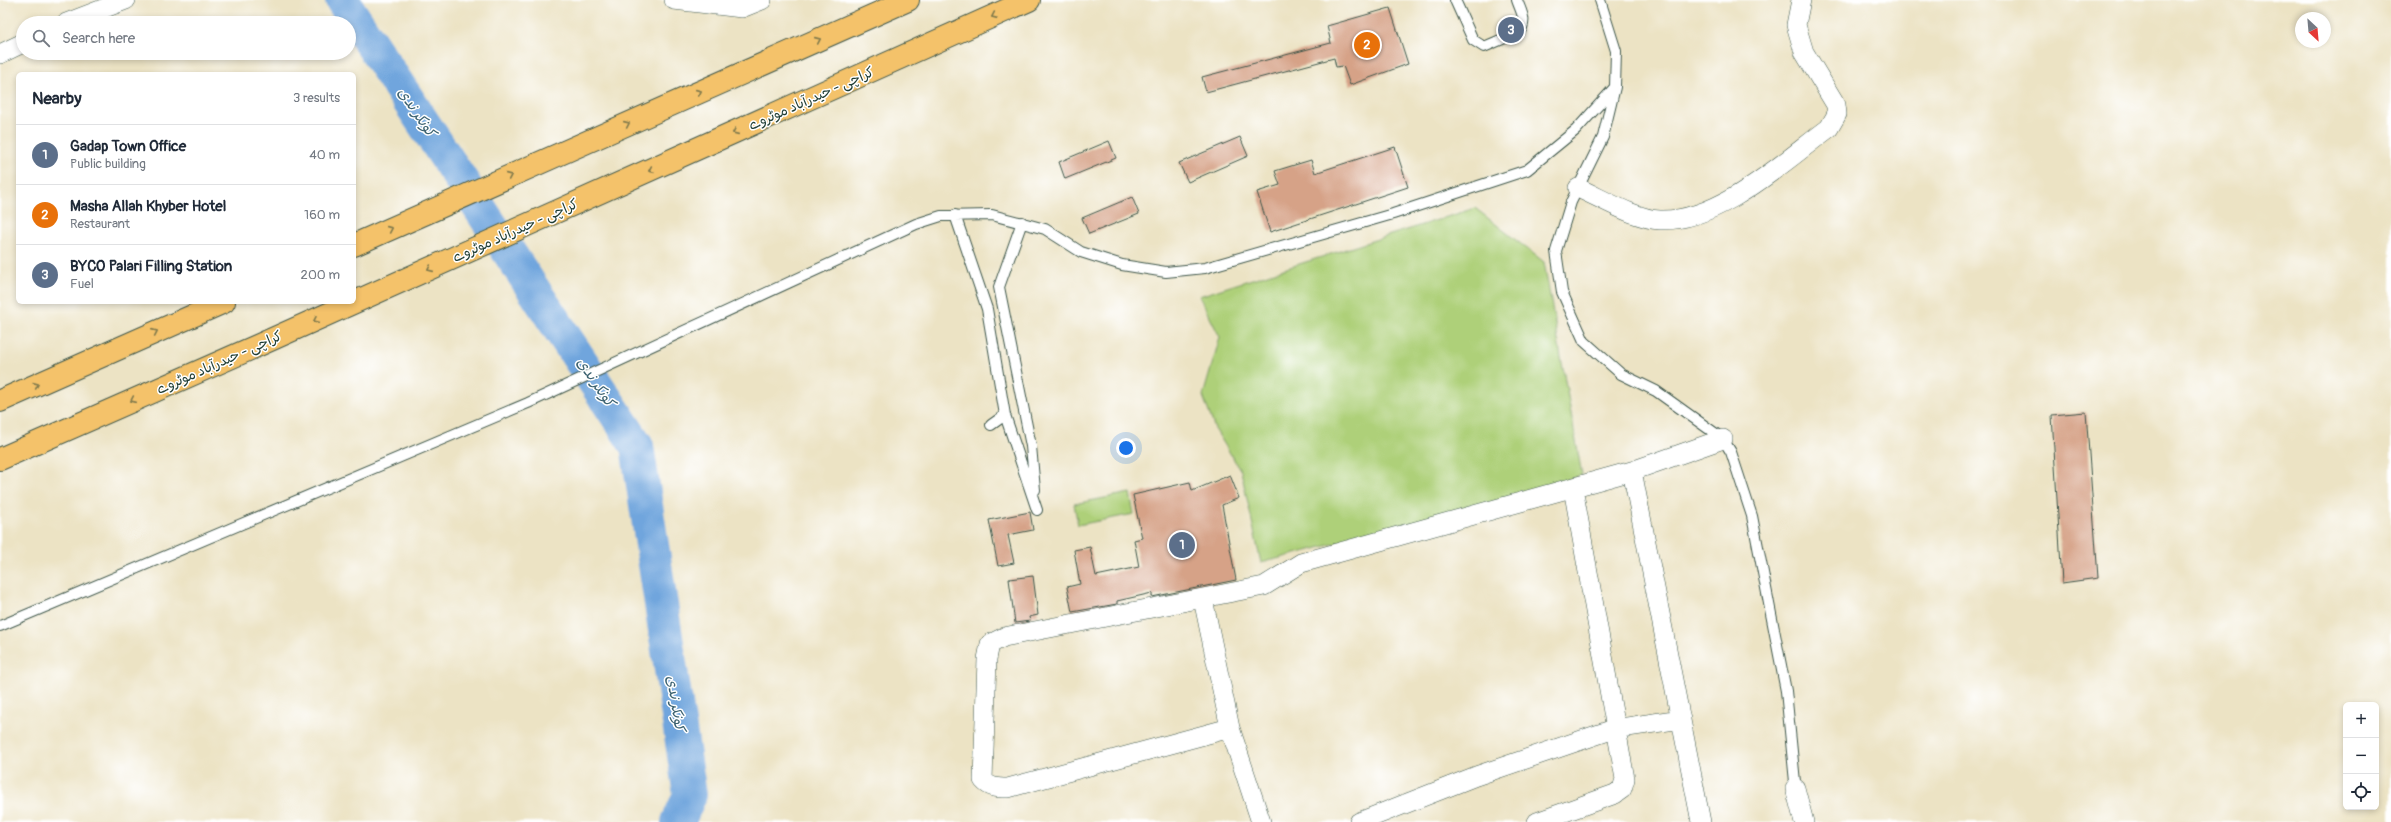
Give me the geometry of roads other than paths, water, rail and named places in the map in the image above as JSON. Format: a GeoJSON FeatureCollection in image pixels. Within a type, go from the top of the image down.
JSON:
{"type":"FeatureCollection","features":[{"type":"Feature","properties":{"kind":"highway"},"geometry":{"type":"LineString","coordinates":[[356,243],[908,0]]}},
{"type":"Feature","properties":{"kind":"highway","name":"کراچی - حیدرآباد موٹروے"},"geometry":{"type":"LineString","coordinates":[[356,301],[1029,0]]}},
{"type":"Feature","properties":{"kind":"highway"},"geometry":{"type":"LineString","coordinates":[[0,401],[219,304]]}},
{"type":"Feature","properties":{"kind":"highway","name":"کراچی - حیدرآباد موٹروے"},"geometry":{"type":"LineString","coordinates":[[0,458],[350,304]]}},
{"type":"Feature","properties":{"kind":"street"},"geometry":{"type":"LineString","coordinates":[[81,16],[126,0]]}},
{"type":"Feature","properties":{"kind":"street"},"geometry":{"type":"LineString","coordinates":[[674,0],[742,8],[762,0]]}},
{"type":"Feature","properties":{"kind":"street"},"geometry":{"type":"LineString","coordinates":[[1578,188],[1634,213],[1660,220],[1700,214],[1743,192],[1829,128],[1837,114],[1836,105],[1804,52],[1796,25],[1801,0]]}},
{"type":"Feature","properties":{"kind":"street"},"geometry":{"type":"LineString","coordinates":[[0,54],[16,46]]}},
{"type":"Feature","properties":{"kind":"street"},"geometry":{"type":"LineString","coordinates":[[1230,728],[1008,788],[997,788],[988,785],[983,780],[987,659],[990,644],[1004,637],[1264,586],[1301,564],[1632,471],[1723,439]]}},
{"type":"Feature","properties":{"kind":"street"},"geometry":{"type":"LineString","coordinates":[[1632,471],[1701,822]]}},
{"type":"Feature","properties":{"kind":"street"},"geometry":{"type":"LineString","coordinates":[[1537,822],[1615,794],[1622,789],[1625,780],[1614,729],[1573,488]]}},
{"type":"Feature","properties":{"kind":"street"},"geometry":{"type":"LineString","coordinates":[[1203,599],[1230,728],[1261,822]]}},
{"type":"Feature","properties":{"kind":"street"},"geometry":{"type":"LineString","coordinates":[[1359,822],[1476,776],[1614,729],[1680,719]]}},
{"type":"Feature","properties":{"kind":"street"},"geometry":{"type":"LineString","coordinates":[[1796,788],[1804,822]]}},
{"type":"Feature","properties":{"kind":"lane"},"geometry":{"type":"LineString","coordinates":[[1456,0],[1473,40],[1484,47],[1519,32],[1523,28],[1525,21],[1517,0]]}},
{"type":"Feature","properties":{"kind":"lane"},"geometry":{"type":"LineString","coordinates":[[1600,0],[1616,51],[1615,87],[1603,136],[1571,202],[1556,251],[1562,292],[1584,341],[1621,374],[1656,391],[1723,439],[1731,452],[1752,516],[1786,691],[1796,788],[1796,822]]}},
{"type":"Feature","properties":{"kind":"lane"},"geometry":{"type":"LineString","coordinates":[[0,626],[528,403],[739,304],[916,224],[942,216],[992,216],[1046,229],[1081,252],[1122,265],[1166,272],[1205,268],[1393,214],[1527,170],[1576,130],[1615,87]]}},
{"type":"Feature","properties":{"kind":"lane"},"geometry":{"type":"LineString","coordinates":[[955,215],[986,309],[1005,415],[1037,510],[1031,446],[999,287],[1022,222]]}},
{"type":"Feature","properties":{"kind":"lane"},"geometry":{"type":"LineString","coordinates":[[991,425],[1005,415]]}},
{"type":"Feature","properties":{"kind":"waterway","name":"کونکر ندی"},"geometry":{"type":"LineString","coordinates":[[342,0],[353,16]]}},
{"type":"Feature","properties":{"kind":"waterway","name":"کونکر ندی"},"geometry":{"type":"LineString","coordinates":[[356,21],[637,446],[690,795],[678,822]]}},
{"type":"Feature","properties":{"kind":"place","name":"BYCO Palari Filling Station"},"geometry":{"type":"Point","coordinates":[1511,30]}},
{"type":"Feature","properties":{"kind":"place","name":"Masha Allah Khyber Hotel"},"geometry":{"type":"Point","coordinates":[1367,45]}},
{"type":"Feature","properties":{"kind":"place","name":"Gadap Town Office"},"geometry":{"type":"Point","coordinates":[1182,545]}}]}
